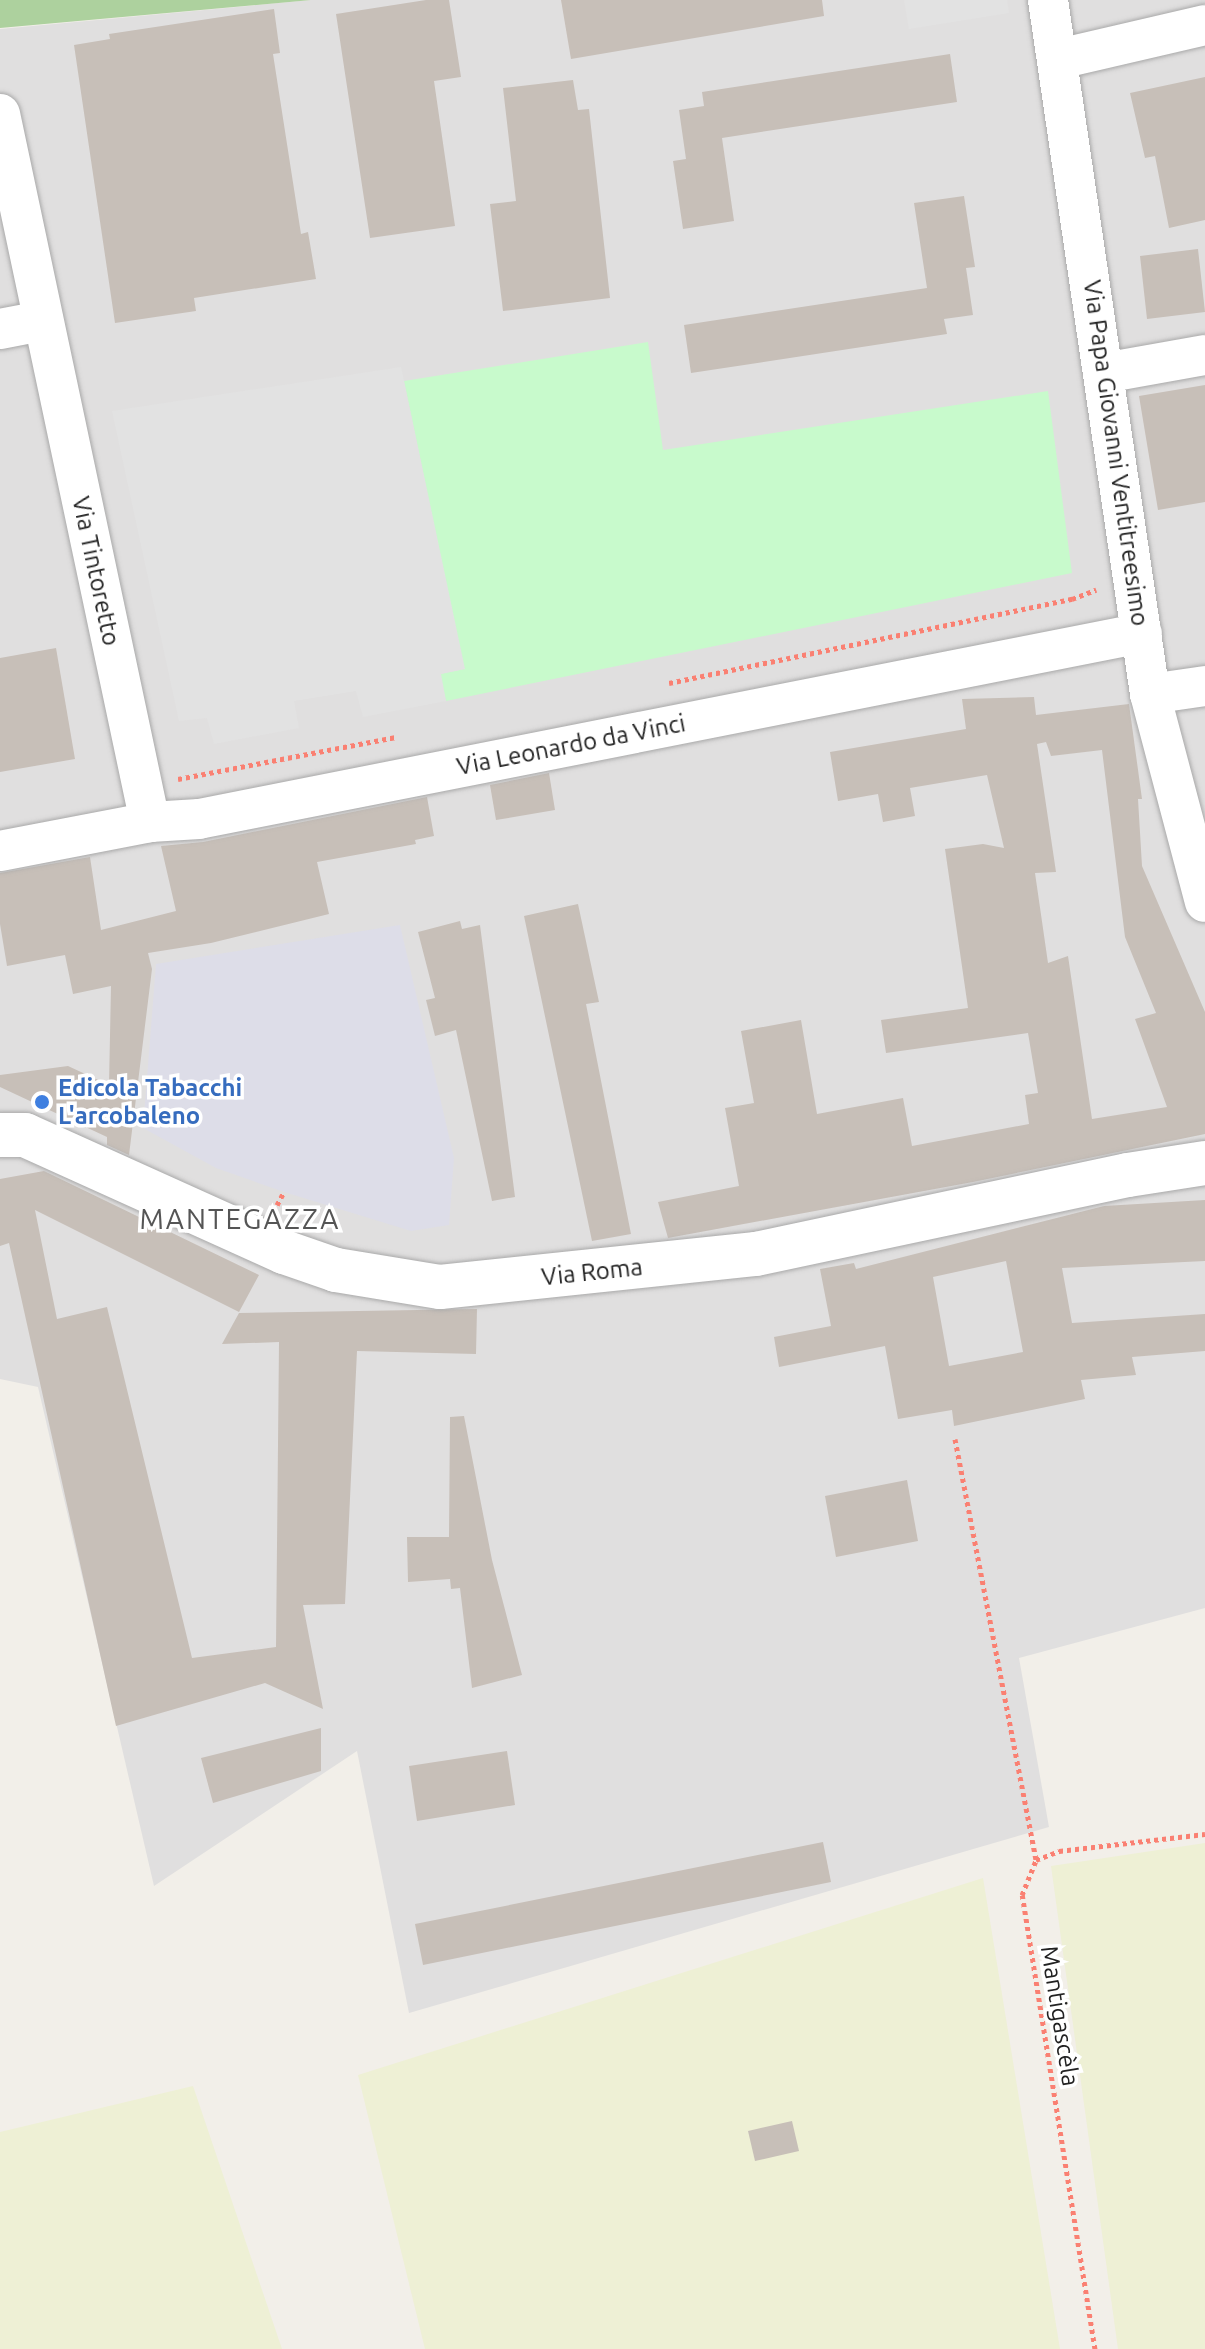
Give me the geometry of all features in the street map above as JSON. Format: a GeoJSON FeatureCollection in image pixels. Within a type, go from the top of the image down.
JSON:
{"type":"FeatureCollection","features":[{"type":"Feature","properties":{"kind":"street","name":"Via Papa Giovanni Ventitreesimo"},"geometry":{"type":"LineString","coordinates":[[1048,0],[1150,694],[1205,902]]}},
{"type":"Feature","properties":{"kind":"street"},"geometry":{"type":"LineString","coordinates":[[1059,59],[1205,25]]}},
{"type":"Feature","properties":{"kind":"street","name":"Via Tintoretto"},"geometry":{"type":"LineString","coordinates":[[0,114],[146,804]]}},
{"type":"Feature","properties":{"kind":"street"},"geometry":{"type":"LineString","coordinates":[[0,329],[42,321]]}},
{"type":"Feature","properties":{"kind":"street"},"geometry":{"type":"LineString","coordinates":[[1104,373],[1205,355]]}},
{"type":"Feature","properties":{"kind":"street","name":"Via Leonardo da Vinci"},"geometry":{"type":"LineString","coordinates":[[0,851],[146,804],[199,819],[1142,633]]}},
{"type":"Feature","properties":{"kind":"street"},"geometry":{"type":"LineString","coordinates":[[1150,694],[1205,686]]}},
{"type":"Feature","properties":{"kind":"street","name":"Via Roma"},"geometry":{"type":"LineString","coordinates":[[0,1135],[25,1135],[284,1252],[336,1270],[440,1287],[756,1254],[1128,1175],[1205,1163]]}},
{"type":"Feature","properties":{"kind":"path"},"geometry":{"type":"LineString","coordinates":[[659,686],[1072,599],[1095,592],[1100,586]]}},
{"type":"Feature","properties":{"kind":"path"},"geometry":{"type":"LineString","coordinates":[[146,804],[397,737]]}},
{"type":"Feature","properties":{"kind":"path"},"geometry":{"type":"LineString","coordinates":[[955,1439],[1036,1860],[1059,1851],[1205,1834]]}},
{"type":"Feature","properties":{"kind":"path","name":"Mantigascèla"},"geometry":{"type":"LineString","coordinates":[[1036,1860],[1022,1895],[1095,2349]]}},
{"type":"Feature","properties":{"kind":"shaded area"},"geometry":{"type":"Polygon","coordinates":[[[311,0],[1205,0],[1205,1608],[1019,1658],[1049,1827],[409,2013],[357,1751],[154,1886],[38,1387],[0,1379],[0,29],[311,0]]]}},
{"type":"Feature","properties":{"kind":"shaded area"},"geometry":{"type":"Polygon","coordinates":[[[904,0],[1007,0],[1009,13],[909,29],[904,0]]]}},
{"type":"Feature","properties":{"kind":"shaded area"},"geometry":{"type":"Polygon","coordinates":[[[401,367],[465,669],[441,674],[446,701],[363,717],[356,691],[294,701],[299,728],[214,744],[207,718],[179,721],[112,411],[401,367]]]}},
{"type":"Feature","properties":{"kind":"shaded area"},"geometry":{"type":"Polygon","coordinates":[[[400,925],[454,1158],[449,1225],[411,1231],[284,1192],[216,1168],[143,1128],[156,964],[400,925]]]}},
{"type":"Feature","properties":{"kind":"green space"},"geometry":{"type":"Polygon","coordinates":[[[0,0],[311,0],[0,28],[0,0]]]}},
{"type":"Feature","properties":{"kind":"green space"},"geometry":{"type":"Polygon","coordinates":[[[648,342],[663,450],[1048,391],[1072,573],[446,701],[440,674],[464,669],[404,381],[648,342]]]}},
{"type":"Feature","properties":{"kind":"green space"},"geometry":{"type":"Polygon","coordinates":[[[1205,1843],[1205,2349],[1118,2349],[1051,1866],[1205,1843]]]}},
{"type":"Feature","properties":{"kind":"green space"},"geometry":{"type":"Polygon","coordinates":[[[983,1878],[1060,2349],[425,2349],[358,2075],[983,1878]]]}},
{"type":"Feature","properties":{"kind":"green space"},"geometry":{"type":"Polygon","coordinates":[[[193,2086],[282,2349],[0,2349],[0,2132],[193,2086]]]}},
{"type":"Feature","properties":{"kind":"building"},"geometry":{"type":"Polygon","coordinates":[[[426,0],[449,0],[461,77],[434,81],[455,226],[370,238],[336,14],[426,0]]]}},
{"type":"Feature","properties":{"kind":"building"},"geometry":{"type":"Polygon","coordinates":[[[561,0],[822,0],[824,16],[571,59],[561,0]]]}},
{"type":"Feature","properties":{"kind":"building"},"geometry":{"type":"Polygon","coordinates":[[[274,9],[280,53],[273,54],[301,234],[308,232],[316,279],[194,298],[196,311],[115,323],[74,45],[110,39],[109,34],[274,9]]]}},
{"type":"Feature","properties":{"kind":"building"},"geometry":{"type":"Polygon","coordinates":[[[950,54],[957,102],[722,138],[734,221],[683,229],[673,161],[686,159],[679,110],[704,106],[702,92],[950,54]]]}},
{"type":"Feature","properties":{"kind":"building"},"geometry":{"type":"Polygon","coordinates":[[[1205,77],[1205,220],[1169,228],[1155,156],[1145,158],[1130,93],[1205,77]]]}},
{"type":"Feature","properties":{"kind":"building"},"geometry":{"type":"Polygon","coordinates":[[[573,80],[578,110],[589,109],[610,298],[503,311],[490,204],[516,201],[503,88],[573,80]]]}},
{"type":"Feature","properties":{"kind":"building"},"geometry":{"type":"Polygon","coordinates":[[[964,196],[975,267],[966,268],[973,315],[944,319],[947,334],[691,373],[684,325],[927,288],[914,203],[964,196]]]}},
{"type":"Feature","properties":{"kind":"building"},"geometry":{"type":"Polygon","coordinates":[[[1198,249],[1205,312],[1147,319],[1140,256],[1198,249]]]}},
{"type":"Feature","properties":{"kind":"building"},"geometry":{"type":"Polygon","coordinates":[[[1205,385],[1205,502],[1158,510],[1139,396],[1205,385]]]}},
{"type":"Feature","properties":{"kind":"building"},"geometry":{"type":"Polygon","coordinates":[[[56,648],[75,759],[0,772],[0,658],[56,648]]]}},
{"type":"Feature","properties":{"kind":"building"},"geometry":{"type":"Polygon","coordinates":[[[1034,697],[1036,715],[1129,704],[1142,799],[1138,799],[1142,866],[1205,1012],[1205,1134],[973,1182],[668,1238],[658,1202],[739,1186],[725,1108],[754,1103],[741,1031],[801,1020],[817,1114],[903,1098],[912,1146],[1029,1124],[1025,1095],[1038,1093],[1028,1033],[886,1053],[881,1020],[968,1008],[945,849],[983,844],[1004,848],[987,775],[910,788],[915,816],[883,822],[878,794],[838,801],[830,752],[966,729],[962,699],[1034,697]],[[1046,742],[1037,744],[1056,872],[1035,873],[1048,963],[1068,956],[1092,1119],[1167,1107],[1135,1019],[1156,1013],[1125,937],[1102,750],[1051,756],[1046,742]]]}},
{"type":"Feature","properties":{"kind":"building"},"geometry":{"type":"Polygon","coordinates":[[[549,773],[555,810],[496,820],[490,785],[549,773]]]}},
{"type":"Feature","properties":{"kind":"building"},"geometry":{"type":"Polygon","coordinates":[[[427,797],[434,836],[415,840],[416,844],[317,862],[329,914],[211,943],[148,953],[152,969],[129,1155],[107,1145],[107,1137],[0,1087],[0,1075],[68,1066],[109,1085],[111,986],[73,994],[65,955],[7,966],[0,924],[0,873],[90,857],[101,930],[176,911],[161,846],[203,842],[427,797]]]}},
{"type":"Feature","properties":{"kind":"building"},"geometry":{"type":"Polygon","coordinates":[[[578,904],[599,1002],[586,1004],[631,1234],[592,1241],[524,916],[578,904]]]}},
{"type":"Feature","properties":{"kind":"building"},"geometry":{"type":"Polygon","coordinates":[[[460,921],[462,929],[480,925],[515,1197],[492,1201],[456,1030],[435,1036],[426,1000],[435,998],[418,932],[460,921]]]}},
{"type":"Feature","properties":{"kind":"building"},"geometry":{"type":"Polygon","coordinates":[[[44,1171],[259,1275],[239,1312],[35,1210],[57,1319],[107,1307],[192,1658],[276,1647],[279,1342],[222,1344],[239,1313],[477,1309],[476,1354],[357,1351],[345,1604],[303,1605],[323,1709],[265,1683],[116,1726],[9,1243],[0,1246],[0,1179],[44,1171]]]}},
{"type":"Feature","properties":{"kind":"building"},"geometry":{"type":"Polygon","coordinates":[[[1205,1200],[1205,1261],[1062,1268],[1072,1323],[1205,1314],[1205,1351],[1132,1357],[1136,1375],[1081,1380],[1085,1399],[954,1426],[952,1410],[898,1419],[885,1346],[779,1367],[774,1337],[831,1326],[820,1269],[854,1263],[856,1269],[1104,1206],[1205,1200]],[[1006,1261],[933,1277],[949,1366],[1023,1352],[1006,1261]]]}},
{"type":"Feature","properties":{"kind":"building"},"geometry":{"type":"Polygon","coordinates":[[[464,1416],[492,1560],[522,1675],[472,1688],[460,1588],[451,1589],[450,1579],[408,1582],[407,1537],[449,1537],[450,1417],[464,1416]]]}},
{"type":"Feature","properties":{"kind":"building"},"geometry":{"type":"Polygon","coordinates":[[[907,1480],[918,1541],[836,1557],[825,1496],[907,1480]]]}},
{"type":"Feature","properties":{"kind":"building"},"geometry":{"type":"Polygon","coordinates":[[[321,1728],[321,1771],[213,1803],[201,1758],[321,1728]]]}},
{"type":"Feature","properties":{"kind":"building"},"geometry":{"type":"Polygon","coordinates":[[[507,1751],[515,1805],[417,1821],[409,1766],[507,1751]]]}},
{"type":"Feature","properties":{"kind":"building"},"geometry":{"type":"Polygon","coordinates":[[[823,1842],[831,1882],[423,1965],[415,1924],[823,1842]]]}},
{"type":"Feature","properties":{"kind":"building"},"geometry":{"type":"Polygon","coordinates":[[[792,2121],[799,2151],[755,2161],[748,2131],[792,2121]]]}},
{"type":"Feature","properties":{"kind":"place","name":"Edicola Tabacchi L'arcobaleno"},"geometry":{"type":"Point","coordinates":[42,1102]}},
{"type":"Feature","properties":{"kind":"district","name":"MANTEGAZZA"},"geometry":{"type":"Point","coordinates":[240,1219]}}]}
